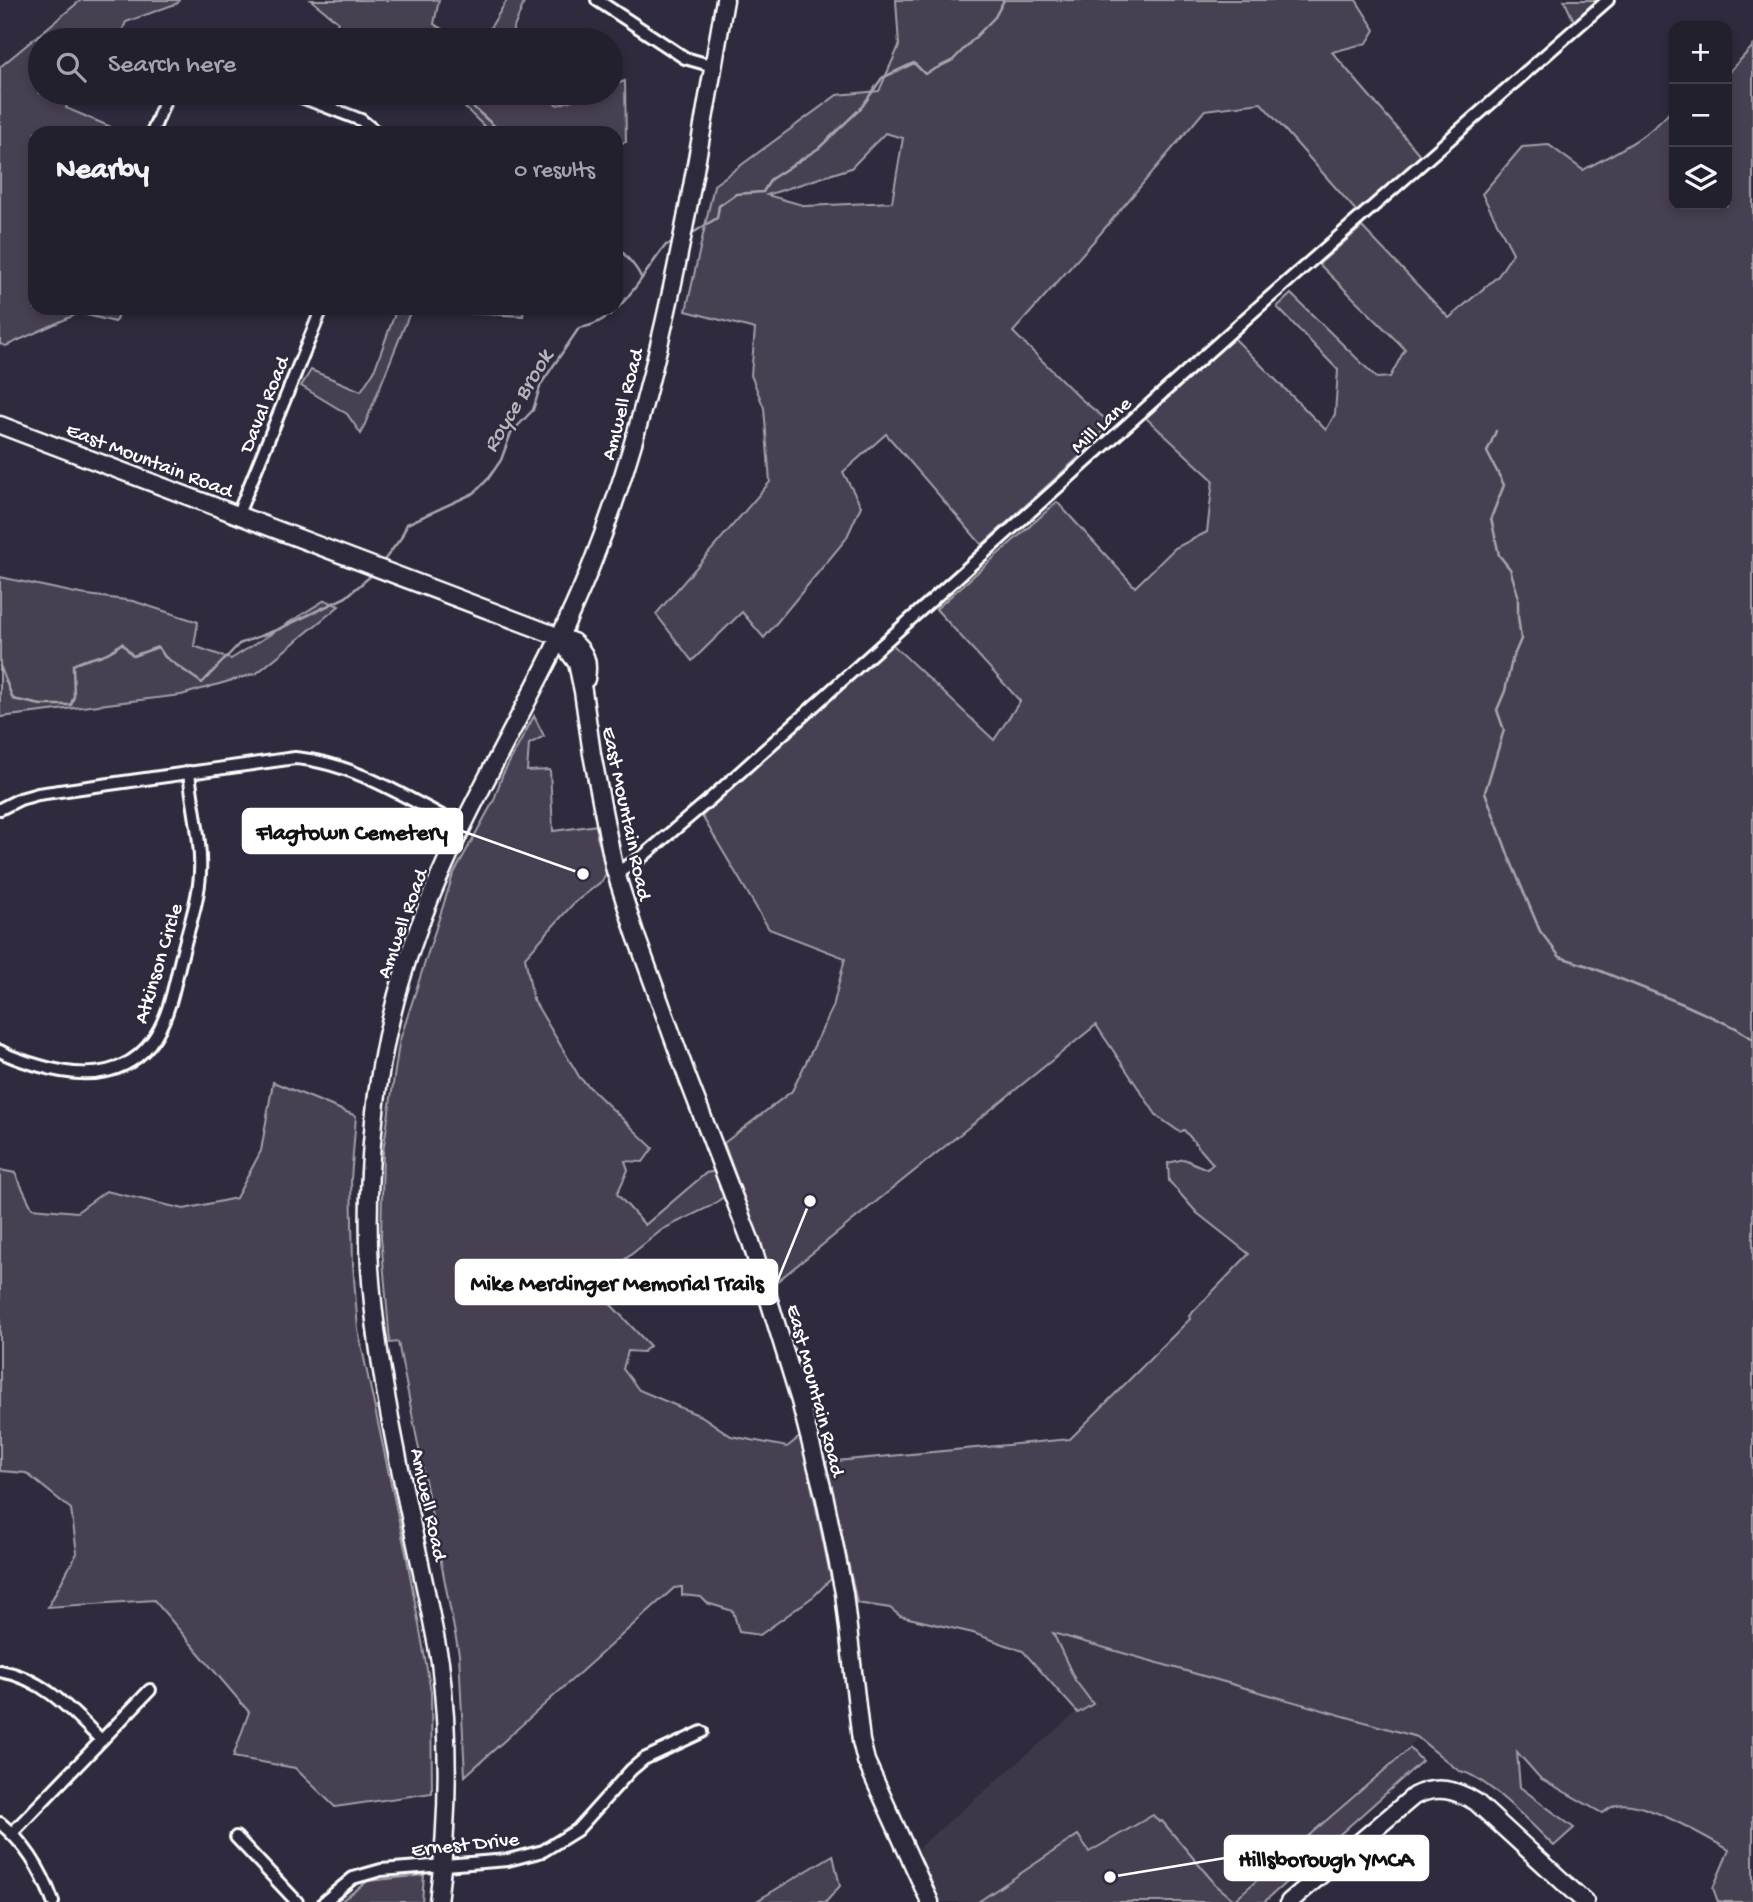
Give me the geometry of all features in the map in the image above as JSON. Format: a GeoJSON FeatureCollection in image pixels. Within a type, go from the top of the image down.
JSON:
{"type":"FeatureCollection","features":[{"type":"Feature","properties":{"kind":"street"},"geometry":{"type":"LineString","coordinates":[[597,0],[685,58],[713,66]]}},
{"type":"Feature","properties":{"kind":"street","name":"Amwell Road"},"geometry":{"type":"LineString","coordinates":[[438,1902],[448,1795],[445,1706],[440,1662],[377,1340],[370,1268],[369,1179],[380,1078],[400,984],[430,898],[559,638],[608,520],[644,405],[682,247],[725,0]]}},
{"type":"Feature","properties":{"kind":"street","name":"Mill Lane"},"geometry":{"type":"LineString","coordinates":[[617,873],[642,857],[708,802],[1254,311],[1608,0]]}},
{"type":"Feature","properties":{"kind":"street"},"geometry":{"type":"LineString","coordinates":[[155,126],[163,105]]}},
{"type":"Feature","properties":{"kind":"street"},"geometry":{"type":"LineString","coordinates":[[322,105],[361,120],[368,126]]}},
{"type":"Feature","properties":{"kind":"street","name":"Daval Road"},"geometry":{"type":"LineString","coordinates":[[238,514],[319,315]]}},
{"type":"Feature","properties":{"kind":"street","name":"East Mountain Road"},"geometry":{"type":"LineString","coordinates":[[0,425],[573,642],[585,652],[588,666],[581,685],[592,754],[617,873],[662,1010],[747,1230],[780,1331],[810,1436],[844,1593],[861,1741],[876,1786],[930,1902]]}},
{"type":"Feature","properties":{"kind":"street"},"geometry":{"type":"LineString","coordinates":[[537,681],[550,669],[564,666],[573,670],[581,685]]}},
{"type":"Feature","properties":{"kind":"street"},"geometry":{"type":"LineString","coordinates":[[0,809],[38,794],[281,758],[316,760],[358,774],[463,827]]}},
{"type":"Feature","properties":{"kind":"street","name":"Atkinson Circle"},"geometry":{"type":"LineString","coordinates":[[0,1051],[10,1057],[63,1073],[91,1075],[122,1066],[134,1058],[154,1037],[165,1015],[198,894],[201,871],[189,772]]}},
{"type":"Feature","properties":{"kind":"street"},"geometry":{"type":"LineString","coordinates":[[0,1671],[25,1678],[57,1696],[102,1740]]}},
{"type":"Feature","properties":{"kind":"street"},"geometry":{"type":"LineString","coordinates":[[12,1833],[150,1690]]}},
{"type":"Feature","properties":{"kind":"street","name":"Ernest Drive"},"geometry":{"type":"LineString","coordinates":[[324,1902],[354,1878],[381,1870],[522,1858],[556,1844],[586,1822],[631,1770],[644,1759],[702,1732]]}},
{"type":"Feature","properties":{"kind":"street"},"geometry":{"type":"LineString","coordinates":[[1289,1902],[1414,1796],[1424,1791],[1446,1789],[1476,1802],[1585,1902]]}},
{"type":"Feature","properties":{"kind":"street"},"geometry":{"type":"LineString","coordinates":[[0,1824],[12,1833],[37,1866],[53,1902]]}},
{"type":"Feature","properties":{"kind":"street"},"geometry":{"type":"LineString","coordinates":[[236,1837],[297,1902]]}},
{"type":"Feature","properties":{"kind":"shaded area"},"geometry":{"type":"Polygon","coordinates":[[[81,0],[179,0],[178,3],[126,22],[123,28],[47,28],[81,0]]]}},
{"type":"Feature","properties":{"kind":"shaded area"},"geometry":{"type":"Polygon","coordinates":[[[311,0],[439,0],[434,24],[440,28],[335,28],[338,22],[311,0]]]}},
{"type":"Feature","properties":{"kind":"shaded area"},"geometry":{"type":"Polygon","coordinates":[[[507,0],[525,0],[514,28],[489,28],[507,0]]]}},
{"type":"Feature","properties":{"kind":"shaded area"},"geometry":{"type":"Polygon","coordinates":[[[896,0],[1356,0],[1375,30],[1367,43],[1332,52],[1421,156],[1358,213],[1261,103],[1205,110],[1013,332],[1081,399],[1109,422],[1091,446],[982,545],[886,434],[843,472],[861,506],[846,539],[764,638],[742,612],[692,661],[656,614],[770,482],[764,408],[751,375],[755,329],[686,311],[714,185],[837,95],[879,91],[899,46],[896,0]],[[885,133],[851,168],[767,195],[806,206],[892,202],[903,138],[885,133]]]}},
{"type":"Feature","properties":{"kind":"shaded area"},"geometry":{"type":"Polygon","coordinates":[[[1564,0],[1597,0],[1574,21],[1564,0]]]}},
{"type":"Feature","properties":{"kind":"shaded area"},"geometry":{"type":"Polygon","coordinates":[[[28,44],[28,105],[67,105],[66,108],[108,126],[28,126],[28,315],[75,315],[6,346],[0,344],[0,67],[28,44]]]}},
{"type":"Feature","properties":{"kind":"shaded area"},"geometry":{"type":"Polygon","coordinates":[[[1753,46],[1753,1902],[1718,1902],[1713,1888],[1729,1850],[1674,1820],[1642,1808],[1617,1805],[1602,1813],[1540,1778],[1517,1752],[1520,1787],[1574,1828],[1554,1846],[1495,1791],[1482,1781],[1459,1771],[1417,1737],[1053,1633],[1075,1680],[1093,1704],[1078,1713],[1023,1651],[973,1633],[900,1616],[890,1608],[857,1603],[826,1462],[1070,1439],[1190,1319],[1189,1316],[1249,1254],[1197,1213],[1169,1181],[1168,1163],[1184,1159],[1207,1169],[1213,1164],[1184,1130],[1180,1132],[1157,1116],[1096,1025],[775,1283],[724,1143],[792,1091],[833,1007],[845,958],[769,929],[702,816],[891,643],[994,740],[1020,701],[936,609],[1057,502],[1135,587],[1175,548],[1207,532],[1213,480],[1146,418],[1234,338],[1326,430],[1335,414],[1338,370],[1277,307],[1291,294],[1377,378],[1390,377],[1405,349],[1319,264],[1362,227],[1449,318],[1498,276],[1513,253],[1482,194],[1522,147],[1549,145],[1583,170],[1644,135],[1669,113],[1669,210],[1732,210],[1732,69],[1753,46]]]}},
{"type":"Feature","properties":{"kind":"shaded area"},"geometry":{"type":"Polygon","coordinates":[[[625,81],[626,142],[623,143],[623,126],[484,126],[462,105],[623,105],[625,81]]]}},
{"type":"Feature","properties":{"kind":"shaded area"},"geometry":{"type":"Polygon","coordinates":[[[87,315],[118,315],[115,322],[87,315]]]}},
{"type":"Feature","properties":{"kind":"shaded area"},"geometry":{"type":"Polygon","coordinates":[[[394,315],[409,315],[361,434],[347,414],[301,386],[311,370],[361,391],[374,371],[394,315]]]}},
{"type":"Feature","properties":{"kind":"shaded area"},"geometry":{"type":"Polygon","coordinates":[[[0,577],[80,594],[133,601],[198,622],[194,646],[231,659],[325,600],[339,606],[257,673],[181,695],[0,717],[0,577]]]}},
{"type":"Feature","properties":{"kind":"shaded area"},"geometry":{"type":"Polygon","coordinates":[[[534,716],[544,736],[529,744],[527,771],[550,770],[553,831],[598,825],[597,837],[608,870],[602,881],[573,904],[525,957],[533,999],[580,1078],[653,1148],[643,1162],[625,1161],[628,1170],[617,1194],[645,1225],[706,1173],[716,1171],[725,1196],[711,1206],[663,1229],[613,1269],[617,1274],[598,1291],[650,1346],[643,1352],[628,1351],[623,1369],[639,1390],[703,1417],[731,1436],[787,1447],[801,1436],[831,1579],[814,1596],[760,1635],[739,1632],[733,1611],[707,1603],[701,1597],[682,1595],[682,1587],[674,1588],[465,1776],[459,1654],[398,1342],[390,1343],[381,1237],[383,1152],[399,1043],[453,875],[494,800],[502,776],[534,716]]]}},
{"type":"Feature","properties":{"kind":"shaded area"},"geometry":{"type":"Polygon","coordinates":[[[273,1082],[356,1116],[351,1179],[358,1330],[407,1558],[431,1692],[432,1793],[335,1807],[295,1768],[233,1757],[249,1712],[154,1600],[48,1607],[77,1553],[71,1509],[26,1473],[0,1471],[0,1170],[15,1173],[32,1208],[77,1212],[106,1191],[184,1209],[236,1198],[261,1151],[273,1082]]]}},
{"type":"Feature","properties":{"kind":"shaded area"},"geometry":{"type":"Polygon","coordinates":[[[1049,1629],[1417,1739],[1229,1902],[1089,1852],[1077,1836],[978,1902],[941,1902],[918,1848],[1086,1704],[1049,1629]]]}},
{"type":"Feature","properties":{"kind":"shaded area"},"geometry":{"type":"Polygon","coordinates":[[[1410,1748],[1422,1761],[1264,1902],[978,1902],[1078,1835],[1089,1852],[1153,1815],[1159,1822],[1162,1821],[1216,1885],[1234,1900],[1410,1748]]]}},
{"type":"Feature","properties":{"kind":"shaded area"},"geometry":{"type":"Polygon","coordinates":[[[833,1855],[840,1886],[826,1902],[755,1902],[833,1855]]]}},
{"type":"Feature","properties":{"kind":"shaded area"},"geometry":{"type":"Polygon","coordinates":[[[424,1875],[422,1902],[340,1902],[368,1881],[424,1875]]]}},
{"type":"Feature","properties":{"kind":"waterway","name":"Royce Brook"},"geometry":{"type":"LineString","coordinates":[[691,234],[717,218],[719,206],[736,194],[763,192],[771,179],[819,148],[861,108],[882,78],[914,63],[925,74],[953,60],[995,17],[1004,0]]}},
{"type":"Feature","properties":{"kind":"waterway"},"geometry":{"type":"LineString","coordinates":[[471,105],[494,126]]}},
{"type":"Feature","properties":{"kind":"waterway","name":"Royce Brook"},"geometry":{"type":"LineString","coordinates":[[623,302],[666,245],[670,244]]}},
{"type":"Feature","properties":{"kind":"waterway"},"geometry":{"type":"LineString","coordinates":[[623,252],[641,277]]}},
{"type":"Feature","properties":{"kind":"waterway","name":"Royce Brook"},"geometry":{"type":"LineString","coordinates":[[382,563],[401,538],[407,524],[474,493],[488,479],[501,460],[511,433],[533,410],[541,384],[579,328],[608,315]]}},
{"type":"Feature","properties":{"kind":"waterway"},"geometry":{"type":"LineString","coordinates":[[1496,431],[1487,452],[1504,485],[1491,518],[1499,555],[1510,569],[1518,595],[1521,639],[1497,710],[1504,730],[1485,792],[1540,931],[1560,957],[1683,1004],[1736,1028],[1753,1039]]}},
{"type":"Feature","properties":{"kind":"waterway","name":"Royce Brook"},"geometry":{"type":"LineString","coordinates":[[0,666],[13,699],[41,705],[71,705],[74,696],[73,665],[104,654],[122,643],[133,656],[158,647],[165,657],[202,683],[239,644],[279,629],[346,597],[373,574]]}},
{"type":"Feature","properties":{"kind":"place","name":"Flagtown Cemetery"},"geometry":{"type":"Point","coordinates":[583,874]}},
{"type":"Feature","properties":{"kind":"place","name":"Mike Merdinger Memorial Trails"},"geometry":{"type":"Point","coordinates":[810,1201]}},
{"type":"Feature","properties":{"kind":"place","name":"Hillsborough YMCA"},"geometry":{"type":"Point","coordinates":[1110,1877]}}]}
